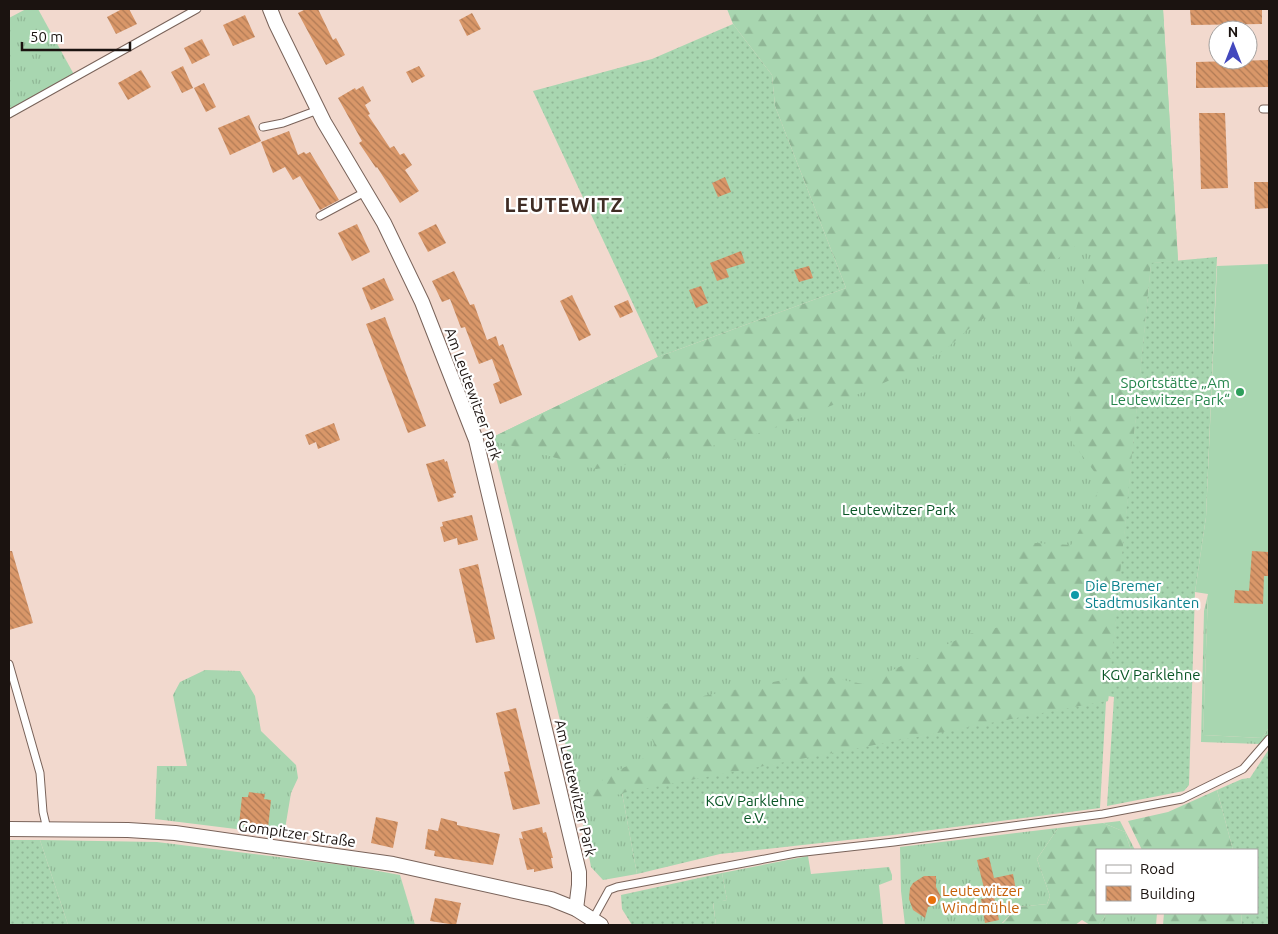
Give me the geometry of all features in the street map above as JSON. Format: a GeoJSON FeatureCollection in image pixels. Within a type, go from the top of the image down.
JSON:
{"type":"FeatureCollection","features":[{"type":"Feature","properties":{"kind":"street","name":"Am Leutewitzer Park"},"geometry":{"type":"LineString","coordinates":[[270,9],[318,110],[384,223],[422,302],[476,440],[579,872],[576,909]]}},
{"type":"Feature","properties":{"kind":"street","name":"Gompitzer Straße"},"geometry":{"type":"LineString","coordinates":[[9,829],[156,831],[352,858],[551,899],[576,909],[597,922]]}},
{"type":"Feature","properties":{"kind":"lane"},"geometry":{"type":"LineString","coordinates":[[9,114],[197,9]]}},
{"type":"Feature","properties":{"kind":"lane"},"geometry":{"type":"LineString","coordinates":[[263,127],[282,123],[318,110]]}},
{"type":"Feature","properties":{"kind":"lane"},"geometry":{"type":"LineString","coordinates":[[320,216],[365,192]]}},
{"type":"Feature","properties":{"kind":"lane"},"geometry":{"type":"LineString","coordinates":[[9,664],[40,773],[43,812],[47,829]]}},
{"type":"Feature","properties":{"kind":"lane"},"geometry":{"type":"LineString","coordinates":[[597,922],[608,890],[617,887],[796,853],[1103,814],[1182,799],[1243,769],[1268,739]]}},
{"type":"Feature","properties":{"kind":"green space"},"geometry":{"type":"Polygon","coordinates":[[[26,9],[38,9],[77,80],[9,119],[9,18],[26,9]]]}},
{"type":"Feature","properties":{"kind":"green space"},"geometry":{"type":"Polygon","coordinates":[[[727,9],[1163,9],[1178,261],[1151,263],[1108,701],[579,802],[608,775],[657,752],[645,720],[659,705],[813,674],[863,684],[969,634],[1021,622],[1015,580],[1018,542],[1071,545],[1085,520],[1102,482],[1072,442],[1069,393],[1078,371],[1070,339],[1077,306],[1094,250],[1079,243],[1056,260],[1005,304],[971,327],[946,349],[897,377],[767,431],[668,458],[596,469],[498,442],[491,438],[658,357],[846,288],[775,106],[772,75],[733,24],[727,9]]]}},
{"type":"Feature","properties":{"kind":"green space","name":"Leutewitzer Park"},"geometry":{"type":"Polygon","coordinates":[[[1163,9],[1178,261],[1151,263],[1108,701],[622,793],[637,874],[603,880],[591,867],[579,802],[491,438],[658,357],[1062,222],[1163,9]]]}},
{"type":"Feature","properties":{"kind":"green space"},"geometry":{"type":"Polygon","coordinates":[[[733,24],[772,75],[775,106],[846,288],[658,357],[533,91],[652,59],[733,24]]]}},
{"type":"Feature","properties":{"kind":"green space","name":"KGV Parklehne"},"geometry":{"type":"Polygon","coordinates":[[[1217,257],[1206,517],[1195,592],[1189,785],[1184,791],[1107,806],[1114,697],[1108,696],[1151,263],[1217,257]]]}},
{"type":"Feature","properties":{"kind":"green space","name":"Sportstätte „Am Leutewitzer Park“"},"geometry":{"type":"Polygon","coordinates":[[[1269,264],[1269,727],[1262,738],[1203,735],[1208,594],[1195,592],[1206,517],[1217,266],[1269,264]]]}},
{"type":"Feature","properties":{"kind":"green space"},"geometry":{"type":"Polygon","coordinates":[[[1208,594],[1203,735],[1262,738],[1269,727],[1269,735],[1261,744],[1201,742],[1204,611],[1208,594]]]}},
{"type":"Feature","properties":{"kind":"green space"},"geometry":{"type":"Polygon","coordinates":[[[205,670],[240,671],[255,696],[261,731],[296,765],[298,778],[291,793],[284,835],[155,819],[157,766],[187,766],[173,695],[180,682],[205,670]]]}},
{"type":"Feature","properties":{"kind":"green space","name":"KGV Parklehne e.V."},"geometry":{"type":"Polygon","coordinates":[[[1106,701],[1100,808],[893,835],[720,854],[637,874],[622,793],[1106,701]]]}},
{"type":"Feature","properties":{"kind":"green space"},"geometry":{"type":"Polygon","coordinates":[[[1269,749],[1269,925],[1242,925],[1241,914],[1258,914],[1258,849],[1233,849],[1217,790],[1242,779],[1250,778],[1269,749]]]}},
{"type":"Feature","properties":{"kind":"green space"},"geometry":{"type":"Polygon","coordinates":[[[1217,790],[1233,849],[1142,849],[1128,821],[1168,812],[1217,790]]]}},
{"type":"Feature","properties":{"kind":"green space"},"geometry":{"type":"Polygon","coordinates":[[[1120,821],[1134,849],[1131,849],[1125,832],[1103,823],[1120,821]]]}},
{"type":"Feature","properties":{"kind":"green space"},"geometry":{"type":"Polygon","coordinates":[[[1103,823],[1125,832],[1131,849],[1096,849],[1096,914],[1106,914],[1104,918],[1098,925],[1090,925],[1082,920],[1075,925],[1048,925],[1046,923],[1002,924],[1018,907],[1047,904],[1050,896],[1037,859],[1058,828],[1103,823]]]}},
{"type":"Feature","properties":{"kind":"green space"},"geometry":{"type":"Polygon","coordinates":[[[1058,828],[1037,859],[1050,896],[1047,904],[1018,907],[1002,923],[1046,923],[1048,925],[905,925],[901,891],[900,847],[1058,828]]]}},
{"type":"Feature","properties":{"kind":"green space"},"geometry":{"type":"Polygon","coordinates":[[[9,840],[40,840],[68,925],[9,925],[9,840]]]}},
{"type":"Feature","properties":{"kind":"green space"},"geometry":{"type":"Polygon","coordinates":[[[40,840],[157,842],[351,866],[400,875],[415,925],[68,925],[40,840]]]}},
{"type":"Feature","properties":{"kind":"green space"},"geometry":{"type":"Polygon","coordinates":[[[808,856],[811,874],[889,867],[892,880],[879,885],[883,925],[716,925],[713,902],[727,900],[722,873],[808,856]]]}},
{"type":"Feature","properties":{"kind":"green space"},"geometry":{"type":"Polygon","coordinates":[[[722,873],[727,900],[713,903],[716,925],[632,925],[622,909],[621,895],[722,873]]]}},
{"type":"Feature","properties":{"kind":"green space"},"geometry":{"type":"Polygon","coordinates":[[[1106,914],[1157,914],[1156,925],[1098,925],[1106,914]]]}},
{"type":"Feature","properties":{"kind":"green space"},"geometry":{"type":"Polygon","coordinates":[[[1164,914],[1241,914],[1242,925],[1163,925],[1164,914]]]}},
{"type":"Feature","properties":{"kind":"building"},"geometry":{"type":"Polygon","coordinates":[[[122,9],[129,9],[137,24],[116,34],[107,17],[122,9]]]}},
{"type":"Feature","properties":{"kind":"building"},"geometry":{"type":"Polygon","coordinates":[[[306,9],[318,9],[333,40],[336,38],[345,55],[326,65],[298,13],[306,9]]]}},
{"type":"Feature","properties":{"kind":"building"},"geometry":{"type":"Polygon","coordinates":[[[1190,9],[1262,9],[1262,24],[1258,24],[1258,20],[1208,20],[1208,25],[1191,25],[1190,9]]]}},
{"type":"Feature","properties":{"kind":"building"},"geometry":{"type":"Polygon","coordinates":[[[472,13],[481,29],[467,36],[459,20],[472,13]]]}},
{"type":"Feature","properties":{"kind":"building"},"geometry":{"type":"Polygon","coordinates":[[[245,15],[255,37],[233,46],[223,25],[245,15]]]}},
{"type":"Feature","properties":{"kind":"building"},"geometry":{"type":"Polygon","coordinates":[[[202,39],[210,55],[192,64],[184,48],[202,39]]]}},
{"type":"Feature","properties":{"kind":"building"},"geometry":{"type":"Polygon","coordinates":[[[1258,60],[1269,60],[1269,87],[1196,88],[1196,62],[1208,62],[1208,70],[1258,70],[1258,60]]]}},
{"type":"Feature","properties":{"kind":"building"},"geometry":{"type":"Polygon","coordinates":[[[183,66],[193,88],[182,93],[171,72],[183,66]]]}},
{"type":"Feature","properties":{"kind":"building"},"geometry":{"type":"Polygon","coordinates":[[[419,66],[425,76],[412,83],[406,72],[419,66]]]}},
{"type":"Feature","properties":{"kind":"building"},"geometry":{"type":"Polygon","coordinates":[[[141,70],[151,87],[128,100],[118,83],[141,70]]]}},
{"type":"Feature","properties":{"kind":"building"},"geometry":{"type":"Polygon","coordinates":[[[204,83],[216,107],[206,112],[194,88],[204,83]]]}},
{"type":"Feature","properties":{"kind":"building"},"geometry":{"type":"Polygon","coordinates":[[[363,86],[371,101],[365,105],[370,114],[368,115],[390,148],[394,146],[400,155],[404,153],[412,165],[405,170],[419,191],[400,203],[359,143],[362,141],[338,98],[355,88],[356,90],[363,86]]]}},
{"type":"Feature","properties":{"kind":"building"},"geometry":{"type":"Polygon","coordinates":[[[1199,113],[1225,113],[1228,188],[1201,189],[1199,113]]]}},
{"type":"Feature","properties":{"kind":"building"},"geometry":{"type":"Polygon","coordinates":[[[249,115],[261,141],[230,155],[218,128],[249,115]]]}},
{"type":"Feature","properties":{"kind":"building"},"geometry":{"type":"Polygon","coordinates":[[[289,131],[298,155],[310,152],[339,200],[320,210],[300,176],[293,180],[285,167],[273,173],[261,142],[289,131]]]}},
{"type":"Feature","properties":{"kind":"building"},"geometry":{"type":"Polygon","coordinates":[[[725,177],[731,192],[718,197],[712,183],[725,177]]]}},
{"type":"Feature","properties":{"kind":"building"},"geometry":{"type":"Polygon","coordinates":[[[1254,182],[1269,182],[1269,208],[1255,209],[1254,182]]]}},
{"type":"Feature","properties":{"kind":"building"},"geometry":{"type":"Polygon","coordinates":[[[357,224],[370,252],[352,261],[338,233],[357,224]]]}},
{"type":"Feature","properties":{"kind":"building"},"geometry":{"type":"Polygon","coordinates":[[[436,224],[446,243],[428,252],[418,233],[436,224]]]}},
{"type":"Feature","properties":{"kind":"building"},"geometry":{"type":"Polygon","coordinates":[[[741,251],[745,263],[726,269],[729,277],[717,281],[710,263],[741,251]]]}},
{"type":"Feature","properties":{"kind":"building"},"geometry":{"type":"Polygon","coordinates":[[[809,266],[813,278],[799,282],[794,270],[809,266]]]}},
{"type":"Feature","properties":{"kind":"building"},"geometry":{"type":"Polygon","coordinates":[[[454,271],[470,305],[474,304],[487,340],[496,336],[499,346],[503,344],[522,395],[500,404],[493,384],[500,381],[492,359],[479,364],[465,327],[461,328],[450,299],[442,302],[432,281],[454,271]]]}},
{"type":"Feature","properties":{"kind":"building"},"geometry":{"type":"Polygon","coordinates":[[[384,278],[394,300],[371,310],[362,288],[384,278]]]}},
{"type":"Feature","properties":{"kind":"building"},"geometry":{"type":"Polygon","coordinates":[[[701,286],[708,303],[696,308],[689,290],[701,286]]]}},
{"type":"Feature","properties":{"kind":"building"},"geometry":{"type":"Polygon","coordinates":[[[572,295],[591,335],[579,341],[560,301],[572,295]]]}},
{"type":"Feature","properties":{"kind":"building"},"geometry":{"type":"Polygon","coordinates":[[[628,300],[633,312],[620,318],[614,306],[628,300]]]}},
{"type":"Feature","properties":{"kind":"building"},"geometry":{"type":"Polygon","coordinates":[[[385,317],[426,426],[408,433],[366,324],[385,317]]]}},
{"type":"Feature","properties":{"kind":"building"},"geometry":{"type":"Polygon","coordinates":[[[334,423],[340,440],[318,449],[316,442],[309,445],[305,435],[334,423]]]}},
{"type":"Feature","properties":{"kind":"building"},"geometry":{"type":"Polygon","coordinates":[[[444,459],[445,462],[447,461],[456,493],[453,494],[454,497],[438,502],[426,464],[444,459]]]}},
{"type":"Feature","properties":{"kind":"building"},"geometry":{"type":"Polygon","coordinates":[[[472,515],[478,540],[458,545],[457,538],[444,542],[440,527],[443,526],[442,522],[472,515]]]}},
{"type":"Feature","properties":{"kind":"building"},"geometry":{"type":"Polygon","coordinates":[[[9,551],[12,551],[33,623],[9,630],[9,551]]]}},
{"type":"Feature","properties":{"kind":"building"},"geometry":{"type":"Polygon","coordinates":[[[1252,551],[1269,552],[1269,576],[1264,576],[1263,604],[1234,603],[1235,590],[1249,591],[1252,551]]]}},
{"type":"Feature","properties":{"kind":"building"},"geometry":{"type":"Polygon","coordinates":[[[478,564],[495,639],[476,643],[459,569],[478,564]]]}},
{"type":"Feature","properties":{"kind":"building"},"geometry":{"type":"Polygon","coordinates":[[[516,708],[540,804],[513,810],[504,772],[510,771],[496,713],[516,708]]]}},
{"type":"Feature","properties":{"kind":"building"},"geometry":{"type":"Polygon","coordinates":[[[249,792],[265,794],[264,799],[271,800],[268,828],[239,824],[242,797],[248,797],[249,792]]]}},
{"type":"Feature","properties":{"kind":"building"},"geometry":{"type":"Polygon","coordinates":[[[376,817],[398,822],[393,848],[371,843],[376,817]]]}},
{"type":"Feature","properties":{"kind":"building"},"geometry":{"type":"Polygon","coordinates":[[[441,818],[457,822],[457,825],[500,834],[493,865],[434,856],[435,851],[425,849],[428,829],[438,831],[441,818]]]}},
{"type":"Feature","properties":{"kind":"building"},"geometry":{"type":"Polygon","coordinates":[[[542,827],[543,833],[546,832],[553,858],[551,858],[553,868],[534,872],[534,869],[527,870],[519,838],[523,839],[521,832],[542,827]]]}},
{"type":"Feature","properties":{"kind":"building"},"geometry":{"type":"Polygon","coordinates":[[[989,857],[994,878],[1013,874],[1016,890],[986,896],[977,860],[989,857]]]}},
{"type":"Feature","properties":{"kind":"building"},"geometry":{"type":"Polygon","coordinates":[[[924,876],[936,876],[936,887],[941,897],[936,905],[928,907],[925,918],[913,910],[909,899],[910,888],[913,883],[924,876]]]}},
{"type":"Feature","properties":{"kind":"building"},"geometry":{"type":"Polygon","coordinates":[[[994,897],[999,920],[985,923],[981,899],[994,897]]]}},
{"type":"Feature","properties":{"kind":"building"},"geometry":{"type":"Polygon","coordinates":[[[435,898],[461,903],[456,925],[430,921],[435,898]]]}},
{"type":"Feature","properties":{"kind":"place","name":"Sportstätte „Am Leutewitzer Park“"},"geometry":{"type":"Point","coordinates":[1240,392]}},
{"type":"Feature","properties":{"kind":"place","name":"Die Bremer Stadtmusikanten"},"geometry":{"type":"Point","coordinates":[1075,595]}},
{"type":"Feature","properties":{"kind":"place","name":"Leutewitzer Windmühle"},"geometry":{"type":"Point","coordinates":[932,900]}},
{"type":"Feature","properties":{"kind":"district","name":"LEUTEWITZ"},"geometry":{"type":"Point","coordinates":[564,205]}}]}
